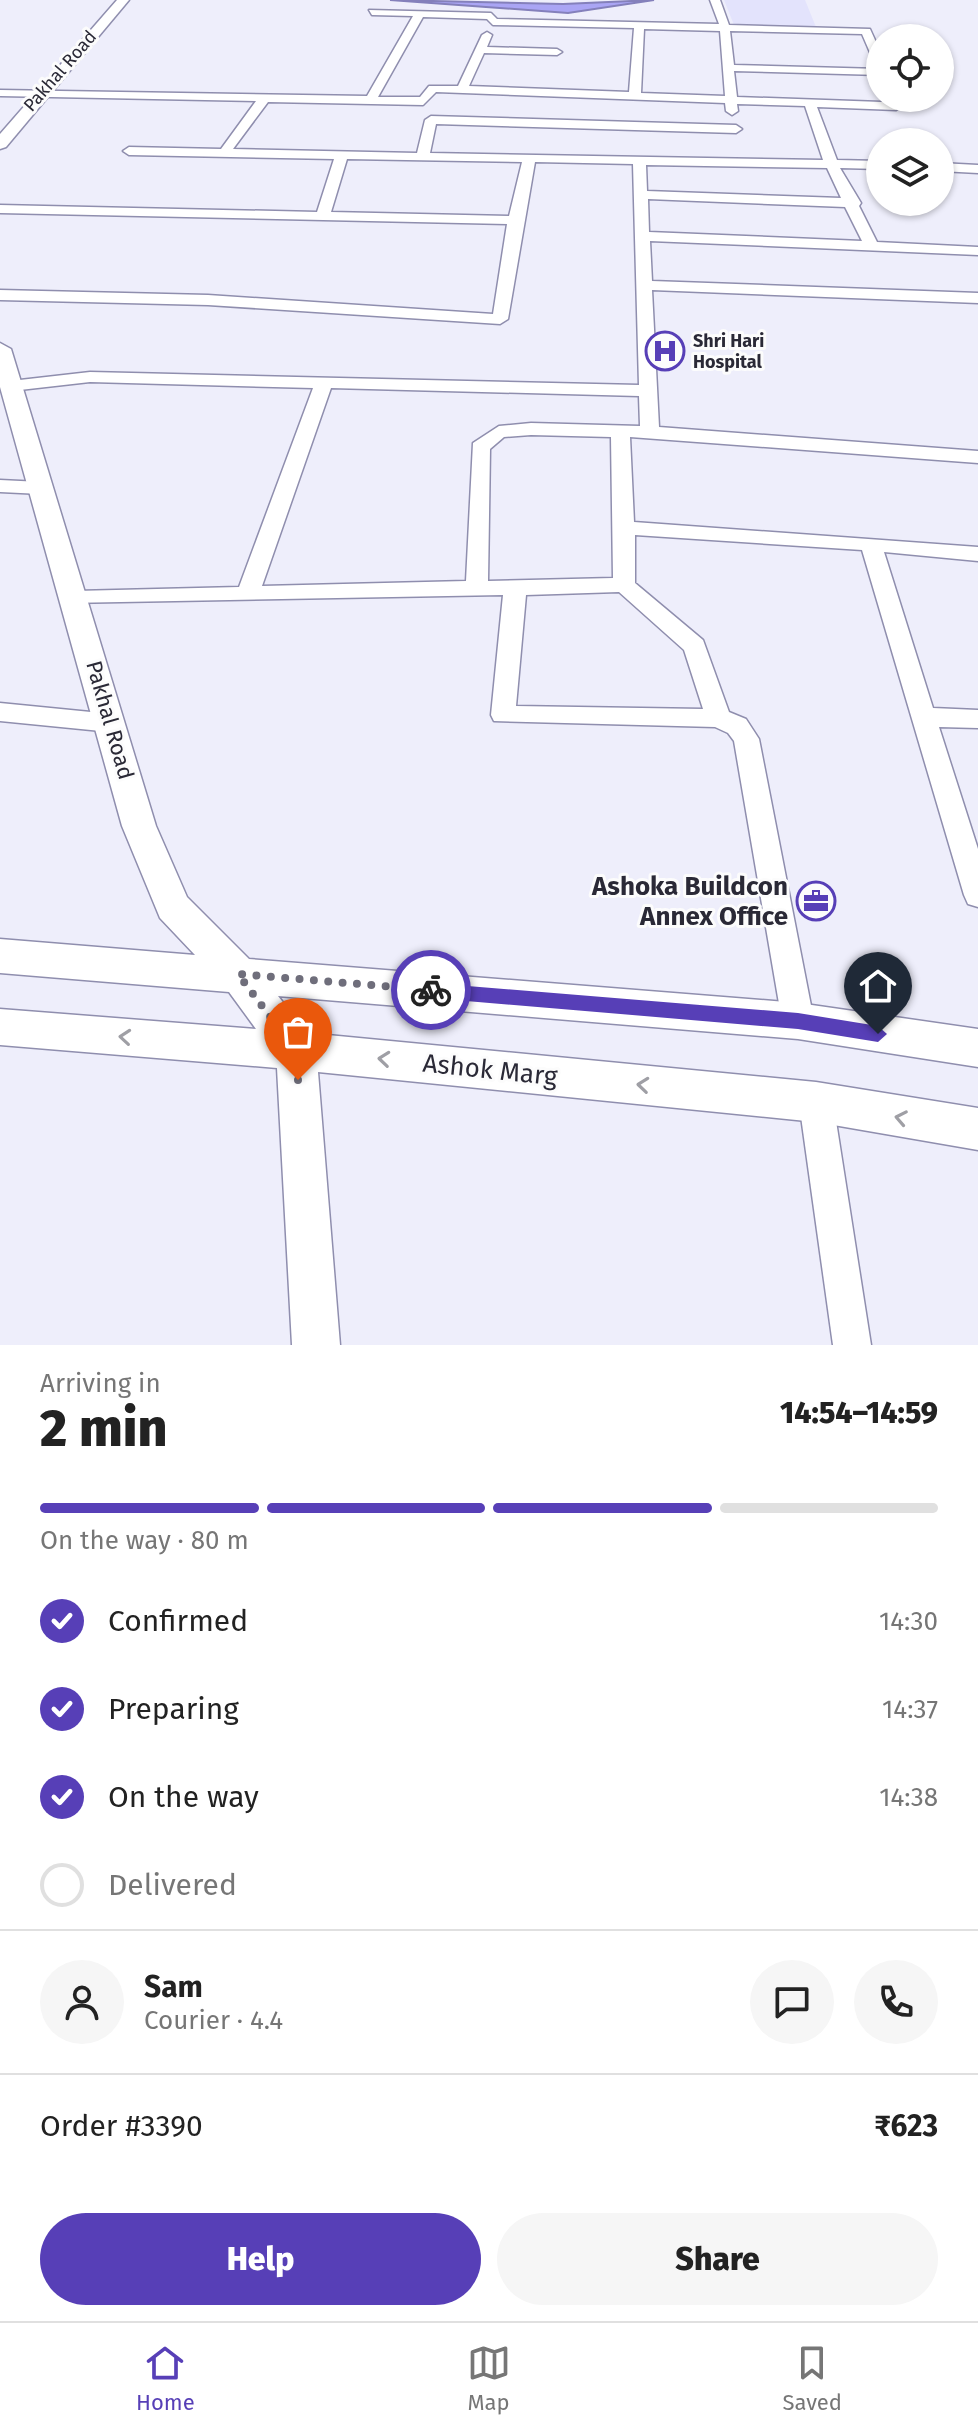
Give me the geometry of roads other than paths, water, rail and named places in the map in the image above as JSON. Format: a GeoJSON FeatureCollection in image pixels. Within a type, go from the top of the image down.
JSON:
{"type":"FeatureCollection","features":[{"type":"Feature","properties":{"kind":"street","name":"Pakhal Road"},"geometry":{"type":"LineString","coordinates":[[0,144],[123,0]]}},
{"type":"Feature","properties":{"kind":"street"},"geometry":{"type":"LineString","coordinates":[[715,0],[725,28],[729,98],[743,160]]}},
{"type":"Feature","properties":{"kind":"street"},"geometry":{"type":"LineString","coordinates":[[372,12],[491,16],[493,22],[462,89]]}},
{"type":"Feature","properties":{"kind":"street"},"geometry":{"type":"LineString","coordinates":[[371,99],[420,13]]}},
{"type":"Feature","properties":{"kind":"street"},"geometry":{"type":"LineString","coordinates":[[493,22],[866,31]]}},
{"type":"Feature","properties":{"kind":"street"},"geometry":{"type":"LineString","coordinates":[[554,65],[565,24]]}},
{"type":"Feature","properties":{"kind":"street"},"geometry":{"type":"LineString","coordinates":[[635,95],[639,26]]}},
{"type":"Feature","properties":{"kind":"street"},"geometry":{"type":"LineString","coordinates":[[793,29],[797,42]]}},
{"type":"Feature","properties":{"kind":"street"},"geometry":{"type":"LineString","coordinates":[[480,50],[557,52]]}},
{"type":"Feature","properties":{"kind":"street"},"geometry":{"type":"LineString","coordinates":[[801,56],[805,70]]}},
{"type":"Feature","properties":{"kind":"street"},"geometry":{"type":"LineString","coordinates":[[727,68],[866,72]]}},
{"type":"Feature","properties":{"kind":"street"},"geometry":{"type":"LineString","coordinates":[[547,92],[550,79]]}},
{"type":"Feature","properties":{"kind":"street"},"geometry":{"type":"LineString","coordinates":[[0,93],[423,101],[433,88],[866,105]]}},
{"type":"Feature","properties":{"kind":"street"},"geometry":{"type":"LineString","coordinates":[[224,153],[266,96]]}},
{"type":"Feature","properties":{"kind":"street"},"geometry":{"type":"LineString","coordinates":[[809,102],[831,163],[854,203],[872,247]]}},
{"type":"Feature","properties":{"kind":"street"},"geometry":{"type":"LineString","coordinates":[[423,156],[431,120],[736,129]]}},
{"type":"Feature","properties":{"kind":"street"},"geometry":{"type":"LineString","coordinates":[[129,151],[866,164]]}},
{"type":"Feature","properties":{"kind":"street"},"geometry":{"type":"LineString","coordinates":[[323,216],[341,156]]}},
{"type":"Feature","properties":{"kind":"street"},"geometry":{"type":"LineString","coordinates":[[639,158],[650,432]]}},
{"type":"Feature","properties":{"kind":"street"},"geometry":{"type":"LineString","coordinates":[[0,295],[208,300],[500,319],[515,220],[529,159]]}},
{"type":"Feature","properties":{"kind":"street"},"geometry":{"type":"LineString","coordinates":[[954,168],[978,169]]}},
{"type":"Feature","properties":{"kind":"street"},"geometry":{"type":"LineString","coordinates":[[639,195],[854,203]]}},
{"type":"Feature","properties":{"kind":"street"},"geometry":{"type":"LineString","coordinates":[[0,209],[515,220]]}},
{"type":"Feature","properties":{"kind":"street"},"geometry":{"type":"LineString","coordinates":[[640,236],[978,251]]}},
{"type":"Feature","properties":{"kind":"street"},"geometry":{"type":"LineString","coordinates":[[642,285],[978,298]]}},
{"type":"Feature","properties":{"kind":"street","name":"Pakhal Road"},"geometry":{"type":"LineString","coordinates":[[0,349],[139,826],[173,907],[238,974],[296,1051]]}},
{"type":"Feature","properties":{"kind":"street"},"geometry":{"type":"LineString","coordinates":[[11,386],[90,377],[648,391]]}},
{"type":"Feature","properties":{"kind":"street"},"geometry":{"type":"LineString","coordinates":[[248,594],[324,382]]}},
{"type":"Feature","properties":{"kind":"street"},"geometry":{"type":"LineString","coordinates":[[477,588],[480,447],[499,432],[531,429],[650,432],[978,457]]}},
{"type":"Feature","properties":{"kind":"street"},"geometry":{"type":"LineString","coordinates":[[620,431],[624,585]]}},
{"type":"Feature","properties":{"kind":"street"},"geometry":{"type":"LineString","coordinates":[[0,486],[41,488]]}},
{"type":"Feature","properties":{"kind":"street"},"geometry":{"type":"LineString","coordinates":[[624,528],[978,554]]}},
{"type":"Feature","properties":{"kind":"street"},"geometry":{"type":"LineString","coordinates":[[871,544],[978,895]]}},
{"type":"Feature","properties":{"kind":"street"},"geometry":{"type":"LineString","coordinates":[[75,598],[624,585],[695,646],[718,718]]}},
{"type":"Feature","properties":{"kind":"street"},"geometry":{"type":"LineString","coordinates":[[515,588],[503,715],[718,718],[737,726],[746,739],[798,1021]]}},
{"type":"Feature","properties":{"kind":"street"},"geometry":{"type":"LineString","coordinates":[[0,712],[111,723]]}},
{"type":"Feature","properties":{"kind":"street"},"geometry":{"type":"LineString","coordinates":[[922,717],[978,719]]}},
{"type":"Feature","properties":{"kind":"street"},"geometry":{"type":"LineString","coordinates":[[0,956],[798,1021],[978,1048]]}},
{"type":"Feature","properties":{"kind":"street","name":"Ashok Marg"},"geometry":{"type":"LineString","coordinates":[[0,1027],[296,1051],[816,1102],[978,1129]]}},
{"type":"Feature","properties":{"kind":"street"},"geometry":{"type":"LineString","coordinates":[[296,1051],[316,1345]]}},
{"type":"Feature","properties":{"kind":"street"},"geometry":{"type":"LineString","coordinates":[[816,1102],[852,1345]]}},
{"type":"Feature","properties":{"kind":"place","name":"Shri Hari Hospital"},"geometry":{"type":"Point","coordinates":[665,351]}},
{"type":"Feature","properties":{"kind":"place","name":"Ashoka Buildcon Annex Office"},"geometry":{"type":"Point","coordinates":[816,901]}}]}
